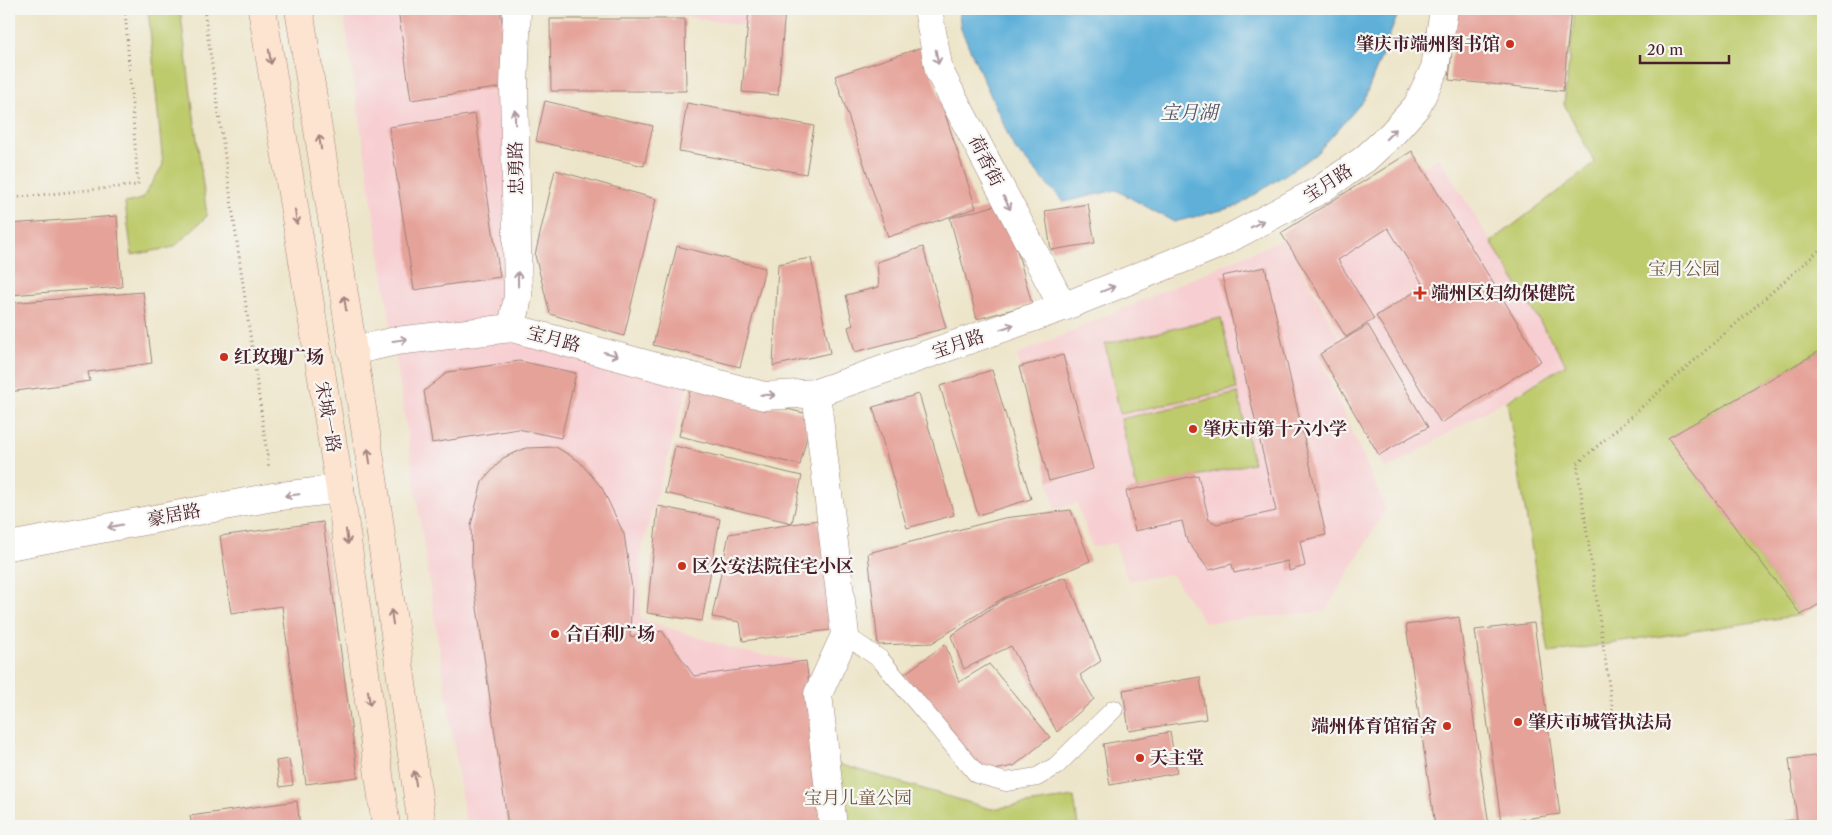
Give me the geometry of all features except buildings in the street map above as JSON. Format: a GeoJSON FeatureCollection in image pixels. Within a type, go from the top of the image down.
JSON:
{"type":"FeatureCollection","features":[{"type":"Feature","properties":{"kind":"main road","name":"宋城一路"},"geometry":{"type":"LineString","coordinates":[[262,9],[340,489],[386,826]]}},
{"type":"Feature","properties":{"kind":"main road","name":"宋城一路"},"geometry":{"type":"LineString","coordinates":[[299,9],[373,478],[422,826]]}},
{"type":"Feature","properties":{"kind":"street","name":"忠勇路"},"geometry":{"type":"LineString","coordinates":[[512,328],[518,296],[514,85],[517,9]]}},
{"type":"Feature","properties":{"kind":"street","name":"荷香街"},"geometry":{"type":"LineString","coordinates":[[928,9],[939,71],[1063,307]]}},
{"type":"Feature","properties":{"kind":"street","name":"宝月路"},"geometry":{"type":"LineString","coordinates":[[352,351],[396,340],[512,328],[764,396],[816,393],[1063,307],[1217,246],[1320,190],[1365,159],[1392,134],[1417,106],[1435,68],[1444,9]]}},
{"type":"Feature","properties":{"kind":"street"},"geometry":{"type":"LineString","coordinates":[[816,393],[845,635],[818,694],[833,826]]}},
{"type":"Feature","properties":{"kind":"street","name":"豪居路"},"geometry":{"type":"LineString","coordinates":[[9,546],[273,497],[340,489]]}},
{"type":"Feature","properties":{"kind":"lane"},"geometry":{"type":"LineString","coordinates":[[845,635],[880,658],[977,774],[1006,782],[1037,777],[1056,766],[1114,709]]}},
{"type":"Feature","properties":{"kind":"path"},"geometry":{"type":"LineString","coordinates":[[9,198],[138,184],[125,9]]}},
{"type":"Feature","properties":{"kind":"path"},"geometry":{"type":"LineString","coordinates":[[204,9],[273,497]]}},
{"type":"Feature","properties":{"kind":"path"},"geometry":{"type":"LineString","coordinates":[[1614,720],[1577,464],[1823,247]]}},
{"type":"Feature","properties":{"kind":"shaded area"},"geometry":{"type":"Polygon","coordinates":[[[343,9],[520,9],[512,327],[691,376],[641,550],[640,619],[744,652],[806,661],[818,694],[833,826],[466,826],[343,9]]]}},
{"type":"Feature","properties":{"kind":"shaded area"},"geometry":{"type":"Polygon","coordinates":[[[636,9],[841,9],[745,26],[636,9]]]}},
{"type":"Feature","properties":{"kind":"shaded area","name":"端州区妇幼保健院"},"geometry":{"type":"Polygon","coordinates":[[[1439,157],[1566,364],[1386,470],[1319,354],[1342,339],[1293,248],[1439,157]]]}},
{"type":"Feature","properties":{"kind":"shaded area","name":"肇庆市第十六小学"},"geometry":{"type":"Polygon","coordinates":[[[1285,238],[1340,340],[1318,354],[1386,509],[1325,611],[1205,623],[1171,574],[1128,581],[1115,543],[1092,547],[1077,503],[1055,509],[1017,355],[1285,238]]]}},
{"type":"Feature","properties":{"kind":"green space"},"geometry":{"type":"Polygon","coordinates":[[[148,9],[180,9],[207,216],[174,247],[132,255],[125,203],[142,199],[163,165],[148,9]]]}},
{"type":"Feature","properties":{"kind":"green space","name":"宝月公园"},"geometry":{"type":"Polygon","coordinates":[[[1575,9],[1823,9],[1823,349],[1669,438],[1801,615],[1549,653],[1507,401],[1566,364],[1491,242],[1595,163],[1564,104],[1575,9]]]}},
{"type":"Feature","properties":{"kind":"green space"},"geometry":{"type":"Polygon","coordinates":[[[1221,318],[1237,389],[1120,414],[1105,344],[1221,318]]]}},
{"type":"Feature","properties":{"kind":"green space"},"geometry":{"type":"Polygon","coordinates":[[[1238,393],[1253,463],[1137,490],[1121,419],[1238,393]]]}},
{"type":"Feature","properties":{"kind":"green space","name":"宝月儿童公园"},"geometry":{"type":"Polygon","coordinates":[[[825,760],[991,809],[1074,797],[1078,826],[833,826],[825,760]]]}},
{"type":"Feature","properties":{"kind":"water","name":"宝月湖"},"geometry":{"type":"Polygon","coordinates":[[[958,9],[1400,9],[1364,100],[1316,154],[1238,206],[1174,222],[1116,190],[1064,202],[1014,148],[961,29],[958,9]]]}},
{"type":"Feature","properties":{"kind":"place","name":"肇庆市端州图书馆"},"geometry":{"type":"Point","coordinates":[1510,44]}},
{"type":"Feature","properties":{"kind":"place","name":"端州区妇幼保健院"},"geometry":{"type":"Point","coordinates":[1420,293]}},
{"type":"Feature","properties":{"kind":"place","name":"红玫瑰广场"},"geometry":{"type":"Point","coordinates":[224,357]}},
{"type":"Feature","properties":{"kind":"place","name":"肇庆市第十六小学"},"geometry":{"type":"Point","coordinates":[1193,429]}},
{"type":"Feature","properties":{"kind":"place","name":"区公安法院住宅小区"},"geometry":{"type":"Point","coordinates":[682,566]}},
{"type":"Feature","properties":{"kind":"place","name":"合百利广场"},"geometry":{"type":"Point","coordinates":[555,634]}},
{"type":"Feature","properties":{"kind":"place","name":"肇庆市城管执法局"},"geometry":{"type":"Point","coordinates":[1518,722]}},
{"type":"Feature","properties":{"kind":"place","name":"端州体育馆宿舍"},"geometry":{"type":"Point","coordinates":[1447,726]}},
{"type":"Feature","properties":{"kind":"place","name":"天主堂"},"geometry":{"type":"Point","coordinates":[1140,758]}}]}
